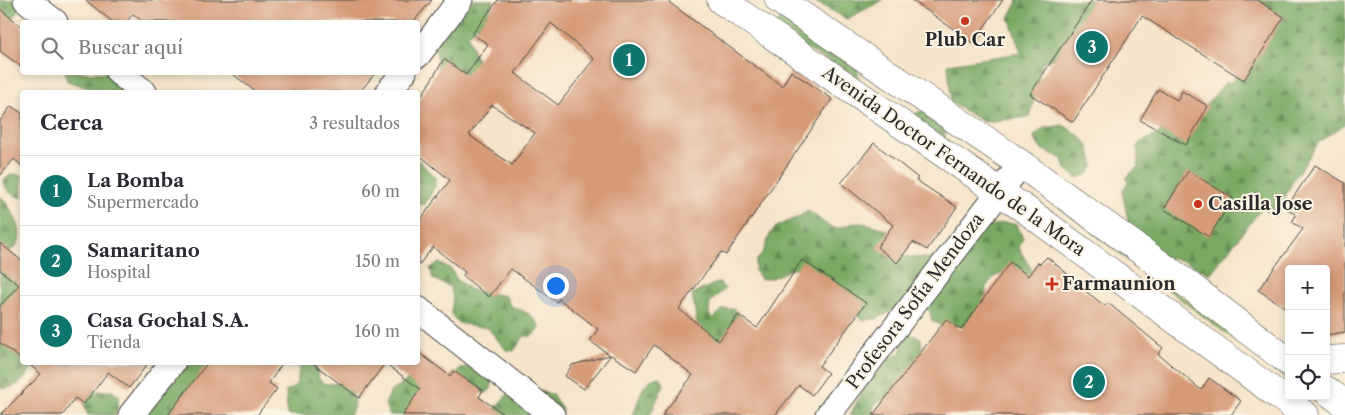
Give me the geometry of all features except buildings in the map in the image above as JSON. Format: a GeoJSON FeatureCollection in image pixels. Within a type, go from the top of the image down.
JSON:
{"type":"FeatureCollection","features":[{"type":"Feature","properties":{"kind":"highway","name":"Avenida Doctor Fernando de la Mora"},"geometry":{"type":"LineString","coordinates":[[720,0],[999,192],[1156,304],[1305,415]]}},
{"type":"Feature","properties":{"kind":"highway","name":"Avenida Doctor Fernando de la Mora"},"geometry":{"type":"LineString","coordinates":[[779,0],[1020,164],[1186,283],[1285,359]]}},
{"type":"Feature","properties":{"kind":"highway"},"geometry":{"type":"LineString","coordinates":[[1260,340],[1285,350]]}},
{"type":"Feature","properties":{"kind":"highway"},"geometry":{"type":"LineString","coordinates":[[1330,360],[1345,359]]}},
{"type":"Feature","properties":{"kind":"highway"},"geometry":{"type":"LineString","coordinates":[[1330,393],[1345,404]]}},
{"type":"Feature","properties":{"kind":"street"},"geometry":{"type":"LineString","coordinates":[[26,0],[52,20]]}},
{"type":"Feature","properties":{"kind":"street"},"geometry":{"type":"LineString","coordinates":[[420,52],[460,0]]}},
{"type":"Feature","properties":{"kind":"street"},"geometry":{"type":"LineString","coordinates":[[122,75],[141,90]]}},
{"type":"Feature","properties":{"kind":"street"},"geometry":{"type":"LineString","coordinates":[[390,90],[402,75]]}},
{"type":"Feature","properties":{"kind":"street","name":"Profesora Sofía Mendoza"},"geometry":{"type":"LineString","coordinates":[[828,415],[1020,164]]}},
{"type":"Feature","properties":{"kind":"street"},"geometry":{"type":"LineString","coordinates":[[420,310],[552,415]]}},
{"type":"Feature","properties":{"kind":"street"},"geometry":{"type":"LineString","coordinates":[[130,415],[171,365]]}},
{"type":"Feature","properties":{"kind":"green space"},"geometry":{"type":"Polygon","coordinates":[[[0,0],[15,0],[19,10],[11,20],[0,19],[0,0]]]}},
{"type":"Feature","properties":{"kind":"green space"},"geometry":{"type":"Polygon","coordinates":[[[457,0],[494,0],[486,16],[468,36],[478,64],[463,84],[439,76],[435,47],[457,0]]]}},
{"type":"Feature","properties":{"kind":"green space"},"geometry":{"type":"Polygon","coordinates":[[[812,0],[883,0],[847,19],[812,0]]]}},
{"type":"Feature","properties":{"kind":"green space"},"geometry":{"type":"Polygon","coordinates":[[[1018,0],[1094,0],[1062,56],[1042,62],[1030,117],[984,122],[951,103],[948,64],[1021,53],[1009,18],[1018,0]]]}},
{"type":"Feature","properties":{"kind":"green space"},"geometry":{"type":"Polygon","coordinates":[[[1259,0],[1345,0],[1345,124],[1319,142],[1293,180],[1276,217],[1262,208],[1210,274],[1184,261],[1158,256],[1129,226],[1122,191],[1128,182],[1126,178],[1138,166],[1138,144],[1200,112],[1225,83],[1232,82],[1252,50],[1270,7],[1259,0]]]}},
{"type":"Feature","properties":{"kind":"green space"},"geometry":{"type":"Polygon","coordinates":[[[782,17],[857,61],[859,79],[772,29],[782,17]]]}},
{"type":"Feature","properties":{"kind":"green space"},"geometry":{"type":"Polygon","coordinates":[[[66,75],[119,75],[131,90],[95,90],[67,81],[66,75]]]}},
{"type":"Feature","properties":{"kind":"green space"},"geometry":{"type":"Polygon","coordinates":[[[948,108],[945,141],[908,120],[918,112],[948,108]]]}},
{"type":"Feature","properties":{"kind":"green space"},"geometry":{"type":"Polygon","coordinates":[[[1063,125],[1081,137],[1090,151],[1094,166],[1087,175],[1077,178],[1066,169],[1061,158],[1041,149],[1033,137],[1044,128],[1063,125]]]}},
{"type":"Feature","properties":{"kind":"green space"},"geometry":{"type":"Polygon","coordinates":[[[420,162],[435,177],[435,187],[425,204],[420,205],[420,162]]]}},
{"type":"Feature","properties":{"kind":"green space"},"geometry":{"type":"Polygon","coordinates":[[[12,174],[20,175],[20,197],[12,194],[6,188],[4,180],[12,174]]]}},
{"type":"Feature","properties":{"kind":"green space"},"geometry":{"type":"Polygon","coordinates":[[[1041,194],[1285,372],[1285,378],[1041,194]]]}},
{"type":"Feature","properties":{"kind":"green space"},"geometry":{"type":"Polygon","coordinates":[[[0,195],[16,220],[20,237],[17,244],[11,250],[0,254],[0,195]]]}},
{"type":"Feature","properties":{"kind":"green space"},"geometry":{"type":"Polygon","coordinates":[[[807,211],[834,228],[860,223],[889,231],[896,255],[921,258],[933,258],[943,254],[984,229],[995,225],[1006,223],[1017,225],[1023,238],[1019,247],[1033,272],[1035,281],[1002,273],[993,278],[986,287],[986,296],[971,329],[955,325],[946,328],[932,321],[930,312],[923,305],[897,309],[876,319],[864,320],[843,309],[799,267],[766,279],[760,279],[755,270],[756,261],[763,253],[773,230],[807,211]]]}},
{"type":"Feature","properties":{"kind":"green space"},"geometry":{"type":"Polygon","coordinates":[[[0,257],[20,281],[20,284],[14,298],[0,305],[0,257]]]}},
{"type":"Feature","properties":{"kind":"green space"},"geometry":{"type":"Polygon","coordinates":[[[439,263],[451,269],[457,280],[471,290],[506,296],[510,306],[532,316],[540,328],[532,336],[524,336],[514,351],[506,350],[488,328],[458,323],[451,313],[453,298],[450,287],[433,279],[430,268],[439,263]]]}},
{"type":"Feature","properties":{"kind":"green space"},"geometry":{"type":"Polygon","coordinates":[[[719,282],[725,289],[710,302],[709,314],[713,319],[723,309],[734,309],[743,318],[729,339],[736,354],[698,330],[692,294],[719,282]]]}},
{"type":"Feature","properties":{"kind":"green space"},"geometry":{"type":"Polygon","coordinates":[[[20,328],[20,365],[30,365],[32,367],[19,383],[6,388],[0,388],[0,344],[20,328]]]}},
{"type":"Feature","properties":{"kind":"green space"},"geometry":{"type":"Polygon","coordinates":[[[910,334],[921,338],[922,353],[887,397],[875,404],[872,415],[850,415],[868,380],[876,375],[891,357],[902,352],[902,347],[899,345],[901,338],[910,334]]]}},
{"type":"Feature","properties":{"kind":"green space"},"geometry":{"type":"Polygon","coordinates":[[[185,365],[217,365],[172,415],[145,415],[185,365]]]}},
{"type":"Feature","properties":{"kind":"green space"},"geometry":{"type":"Polygon","coordinates":[[[301,365],[316,365],[319,379],[325,384],[348,383],[354,399],[350,415],[287,415],[286,391],[297,382],[301,365]]]}},
{"type":"Feature","properties":{"kind":"green space"},"geometry":{"type":"Polygon","coordinates":[[[465,367],[475,367],[493,380],[491,389],[486,393],[475,393],[424,415],[389,415],[385,404],[391,391],[408,380],[445,378],[465,367]]]}},
{"type":"Feature","properties":{"kind":"green space"},"geometry":{"type":"Polygon","coordinates":[[[660,377],[664,384],[650,415],[633,415],[645,386],[660,377]]]}},
{"type":"Feature","properties":{"kind":"green space"},"geometry":{"type":"Polygon","coordinates":[[[94,391],[112,391],[119,396],[117,412],[114,415],[88,415],[84,404],[94,391]]]}},
{"type":"Feature","properties":{"kind":"green space"},"geometry":{"type":"Polygon","coordinates":[[[543,391],[553,395],[562,409],[561,415],[496,415],[495,408],[509,393],[543,391]]]}},
{"type":"Feature","properties":{"kind":"place","name":"Plub Car"},"geometry":{"type":"Point","coordinates":[965,21]}},
{"type":"Feature","properties":{"kind":"place","name":"Casa Gochal S.A."},"geometry":{"type":"Point","coordinates":[1092,47]}},
{"type":"Feature","properties":{"kind":"place","name":"La Bomba"},"geometry":{"type":"Point","coordinates":[629,60]}},
{"type":"Feature","properties":{"kind":"place","name":"Casilla Jose"},"geometry":{"type":"Point","coordinates":[1198,204]}},
{"type":"Feature","properties":{"kind":"place","name":"Farmaunion"},"geometry":{"type":"Point","coordinates":[1052,284]}},
{"type":"Feature","properties":{"kind":"place","name":"Samaritano"},"geometry":{"type":"Point","coordinates":[1089,382]}}]}
